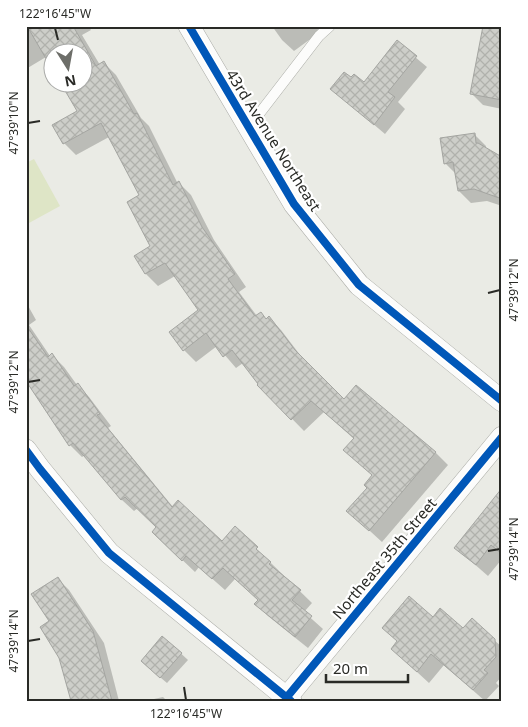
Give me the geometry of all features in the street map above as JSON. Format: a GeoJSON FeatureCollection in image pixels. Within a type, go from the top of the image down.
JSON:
{"type":"FeatureCollection","features":[{"type":"Feature","properties":{"kind":"street","name":"43rd Avenue Northeast"},"geometry":{"type":"LineString","coordinates":[[189,26],[294,204],[359,285],[502,401]]}},
{"type":"Feature","properties":{"kind":"street","name":"Northeast 35th Street"},"geometry":{"type":"LineString","coordinates":[[289,699],[502,437]]}},
{"type":"Feature","properties":{"kind":"street"},"geometry":{"type":"LineString","coordinates":[[26,450],[109,553],[289,699]]}},
{"type":"Feature","properties":{"kind":"lane"},"geometry":{"type":"LineString","coordinates":[[249,127],[319,36],[330,26]]}},
{"type":"Feature","properties":{"kind":"green space"},"geometry":{"type":"Polygon","coordinates":[[[34,159],[60,206],[29,223],[26,218],[26,163],[34,159]]]}},
{"type":"Feature","properties":{"kind":"building"},"geometry":{"type":"Polygon","coordinates":[[[27,26],[73,26],[82,42],[42,42],[42,52],[27,26]]]}},
{"type":"Feature","properties":{"kind":"building"},"geometry":{"type":"Polygon","coordinates":[[[483,26],[502,26],[502,100],[470,94],[483,26]]]}},
{"type":"Feature","properties":{"kind":"building"},"geometry":{"type":"Polygon","coordinates":[[[397,40],[417,56],[388,92],[395,97],[374,125],[330,89],[344,72],[351,77],[354,74],[364,82],[397,40]]]}},
{"type":"Feature","properties":{"kind":"building"},"geometry":{"type":"Polygon","coordinates":[[[92,59],[96,66],[104,61],[134,114],[137,113],[173,185],[179,181],[202,227],[235,274],[228,279],[255,316],[261,312],[266,319],[269,316],[295,350],[344,399],[356,385],[436,452],[369,531],[346,511],[367,488],[364,485],[372,475],[343,450],[354,438],[311,401],[291,420],[257,385],[232,350],[223,357],[206,333],[183,351],[169,332],[198,310],[165,263],[145,274],[134,256],[150,246],[127,202],[139,195],[101,123],[63,144],[52,125],[77,111],[66,92],[92,92],[92,59]]]}},
{"type":"Feature","properties":{"kind":"building"},"geometry":{"type":"Polygon","coordinates":[[[475,133],[476,143],[502,157],[502,199],[474,189],[458,191],[453,162],[444,164],[440,138],[475,133]]]}},
{"type":"Feature","properties":{"kind":"building"},"geometry":{"type":"Polygon","coordinates":[[[26,325],[48,357],[52,353],[74,386],[78,383],[100,414],[97,415],[172,507],[178,500],[222,541],[235,526],[258,547],[256,549],[271,562],[269,564],[301,590],[292,600],[312,616],[295,637],[254,604],[258,600],[223,568],[212,579],[186,556],[182,561],[152,532],[156,527],[125,497],[121,500],[73,443],[69,446],[26,381],[26,325]]]}},
{"type":"Feature","properties":{"kind":"building"},"geometry":{"type":"Polygon","coordinates":[[[502,488],[502,554],[491,545],[476,565],[454,548],[502,488]]]}},
{"type":"Feature","properties":{"kind":"building"},"geometry":{"type":"Polygon","coordinates":[[[58,577],[93,631],[112,701],[71,701],[59,658],[40,627],[49,621],[31,594],[58,577]]]}},
{"type":"Feature","properties":{"kind":"building"},"geometry":{"type":"Polygon","coordinates":[[[409,596],[433,617],[440,608],[463,628],[472,618],[495,639],[496,657],[484,670],[488,673],[473,690],[431,654],[417,672],[391,649],[397,641],[382,628],[409,596]]]}},
{"type":"Feature","properties":{"kind":"building"},"geometry":{"type":"Polygon","coordinates":[[[162,636],[182,653],[160,678],[141,661],[162,636]]]}},
{"type":"Feature","properties":{"kind":"cycle path"},"geometry":{"type":"LineString","coordinates":[[189,26],[294,204],[359,285],[502,401]]}},
{"type":"Feature","properties":{"kind":"cycle path"},"geometry":{"type":"LineString","coordinates":[[287,697],[502,437]]}},
{"type":"Feature","properties":{"kind":"cycle path"},"geometry":{"type":"LineString","coordinates":[[26,450],[109,553],[291,701]]}}]}
